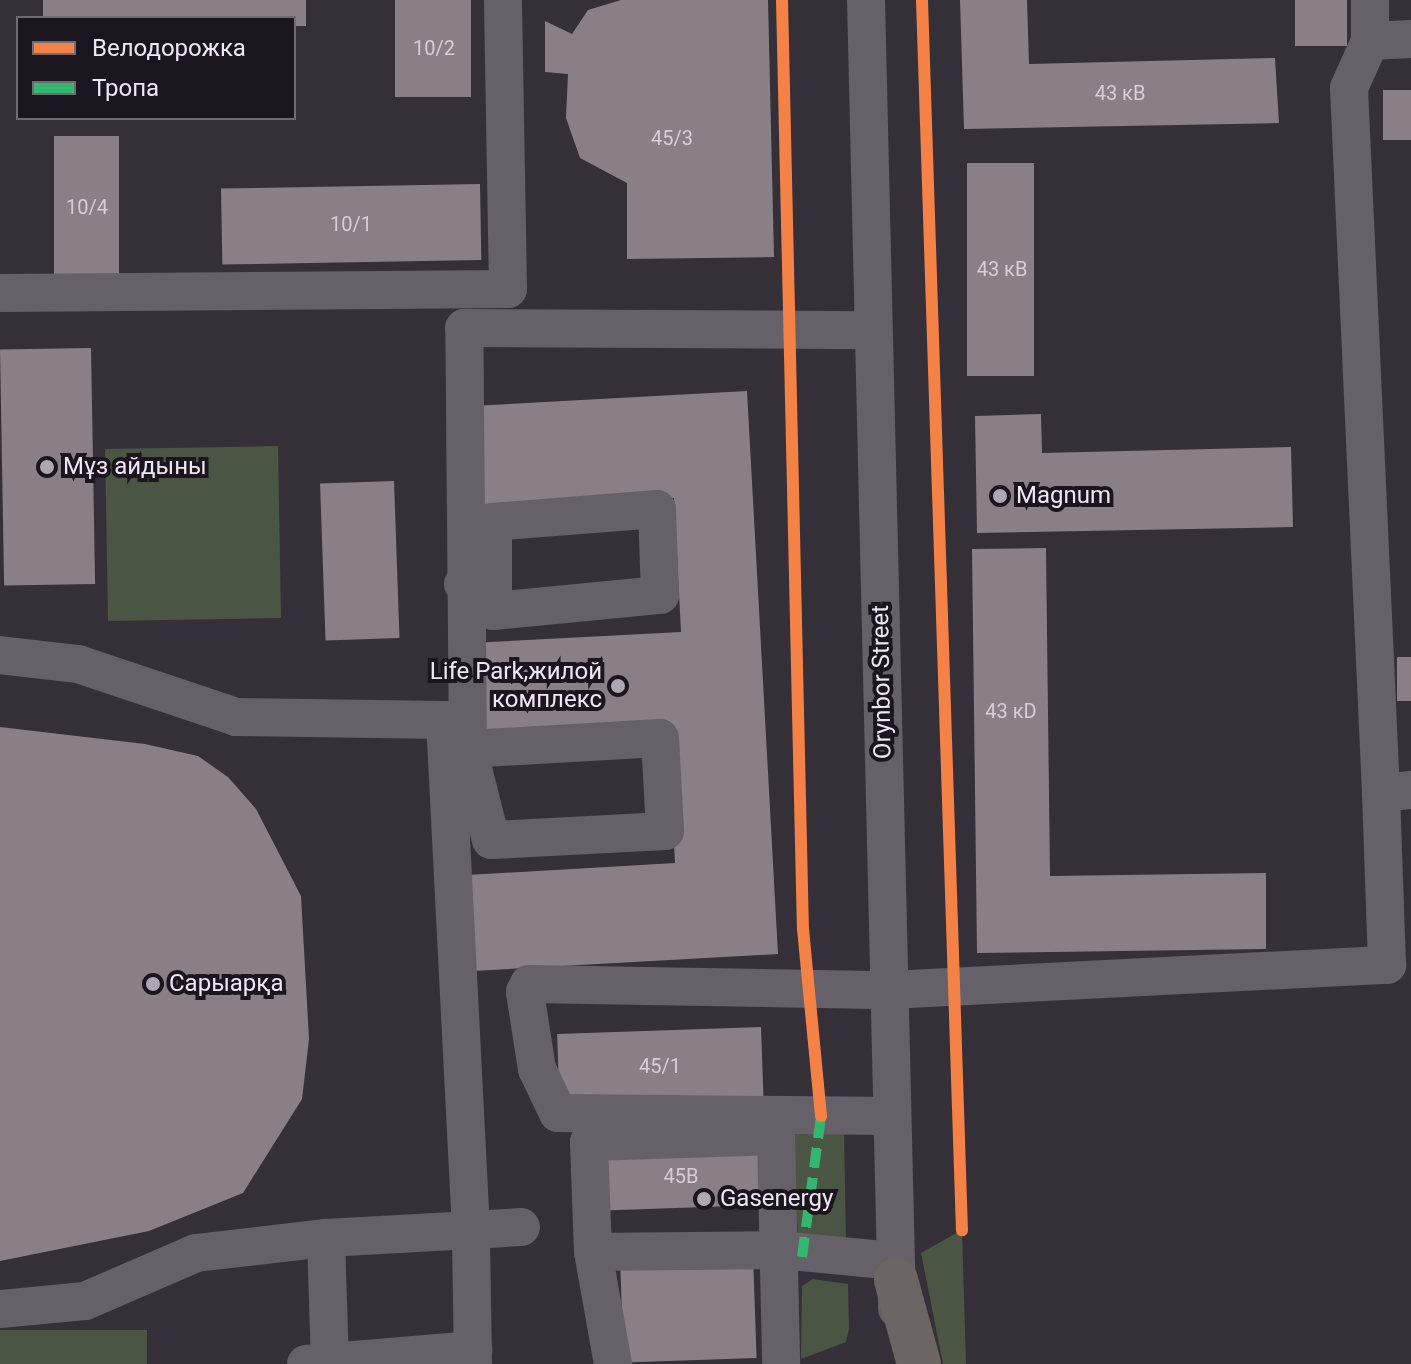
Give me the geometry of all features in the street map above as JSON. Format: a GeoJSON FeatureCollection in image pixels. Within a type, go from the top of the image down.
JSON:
{"type":"FeatureCollection","features":[{"type":"Feature","properties":{"kind":"main road"},"geometry":{"type":"LineString","coordinates":[[896,1271],[919,1364]]}},
{"type":"Feature","properties":{"kind":"street"},"geometry":{"type":"LineString","coordinates":[[0,293],[508,289],[503,0]]}},
{"type":"Feature","properties":{"kind":"street","name":"Orynbor Street"},"geometry":{"type":"LineString","coordinates":[[866,0],[899,1364]]}},
{"type":"Feature","properties":{"kind":"street"},"geometry":{"type":"LineString","coordinates":[[892,1116],[558,1113],[537,1069],[525,992],[529,984],[889,990],[1387,965],[1396,792],[1349,88],[1370,41],[1370,0]]}},
{"type":"Feature","properties":{"kind":"street"},"geometry":{"type":"LineString","coordinates":[[1370,41],[1411,39]]}},
{"type":"Feature","properties":{"kind":"street"},"geometry":{"type":"LineString","coordinates":[[468,749],[660,738],[665,831],[491,840],[468,749],[463,584],[464,328],[873,330]]}},
{"type":"Feature","properties":{"kind":"street"},"geometry":{"type":"LineString","coordinates":[[463,584],[493,611],[660,595],[657,509],[493,522],[493,611]]}},
{"type":"Feature","properties":{"kind":"street"},"geometry":{"type":"LineString","coordinates":[[0,655],[78,664],[236,717],[445,720],[471,1230],[473,1357],[322,1363],[326,1238]]}},
{"type":"Feature","properties":{"kind":"street"},"geometry":{"type":"LineString","coordinates":[[613,1364],[593,1252],[589,1142],[776,1136],[781,1364]]}},
{"type":"Feature","properties":{"kind":"street"},"geometry":{"type":"LineString","coordinates":[[0,1309],[85,1301],[196,1253],[326,1238],[521,1227]]}},
{"type":"Feature","properties":{"kind":"street"},"geometry":{"type":"LineString","coordinates":[[593,1252],[780,1250],[896,1271]]}},
{"type":"Feature","properties":{"kind":"green space"},"geometry":{"type":"Polygon","coordinates":[[[278,446],[281,618],[108,621],[105,449],[278,446]]]}},
{"type":"Feature","properties":{"kind":"green space"},"geometry":{"type":"Polygon","coordinates":[[[792,1120],[844,1131],[846,1243],[798,1238],[792,1120]]]}},
{"type":"Feature","properties":{"kind":"green space"},"geometry":{"type":"Polygon","coordinates":[[[962,1230],[966,1364],[943,1364],[921,1253],[962,1230]]]}},
{"type":"Feature","properties":{"kind":"green space"},"geometry":{"type":"Polygon","coordinates":[[[813,1279],[848,1284],[849,1329],[846,1342],[801,1359],[802,1286],[813,1279]]]}},
{"type":"Feature","properties":{"kind":"green space"},"geometry":{"type":"Polygon","coordinates":[[[0,1330],[147,1330],[147,1364],[0,1364],[0,1330]]]}},
{"type":"Feature","properties":{"kind":"building"},"geometry":{"type":"Polygon","coordinates":[[[43,0],[306,0],[306,26],[296,26],[296,16],[43,16],[43,0]]]}},
{"type":"Feature","properties":{"kind":"building"},"geometry":{"type":"Polygon","coordinates":[[[395,0],[471,0],[471,97],[395,97],[395,0]]]}},
{"type":"Feature","properties":{"kind":"building"},"geometry":{"type":"Polygon","coordinates":[[[621,0],[768,0],[774,257],[627,259],[627,183],[580,158],[566,118],[568,74],[545,72],[545,21],[572,34],[588,10],[621,0]]]}},
{"type":"Feature","properties":{"kind":"building"},"geometry":{"type":"Polygon","coordinates":[[[960,0],[1027,0],[1029,64],[1275,58],[1279,123],[964,129],[960,0]]]}},
{"type":"Feature","properties":{"kind":"building"},"geometry":{"type":"Polygon","coordinates":[[[1295,0],[1347,0],[1347,46],[1295,46],[1295,0]]]}},
{"type":"Feature","properties":{"kind":"building"},"geometry":{"type":"Polygon","coordinates":[[[1383,90],[1411,90],[1411,140],[1383,140],[1383,90]]]}},
{"type":"Feature","properties":{"kind":"building"},"geometry":{"type":"Polygon","coordinates":[[[54,136],[119,136],[119,278],[54,278],[54,136]]]}},
{"type":"Feature","properties":{"kind":"building"},"geometry":{"type":"Polygon","coordinates":[[[967,163],[1034,163],[1034,376],[967,376],[967,163]]]}},
{"type":"Feature","properties":{"kind":"building"},"geometry":{"type":"Polygon","coordinates":[[[480,184],[481,260],[222,265],[221,189],[480,184]]]}},
{"type":"Feature","properties":{"kind":"building","name":"Мұз айдыны"},"geometry":{"type":"Polygon","coordinates":[[[91,348],[95,584],[4,586],[0,350],[91,348]]]}},
{"type":"Feature","properties":{"kind":"building","name":"Life Park,жилой комплекс"},"geometry":{"type":"Polygon","coordinates":[[[747,391],[778,954],[473,971],[467,875],[675,863],[668,728],[477,739],[471,643],[681,632],[674,498],[479,509],[473,406],[747,391]]]}},
{"type":"Feature","properties":{"kind":"building"},"geometry":{"type":"Polygon","coordinates":[[[1041,414],[1042,453],[1291,447],[1293,527],[977,533],[975,416],[1041,414]]]}},
{"type":"Feature","properties":{"kind":"building"},"geometry":{"type":"Polygon","coordinates":[[[394,481],[399,638],[326,640],[320,484],[394,481]]]}},
{"type":"Feature","properties":{"kind":"building"},"geometry":{"type":"Polygon","coordinates":[[[1046,548],[1050,876],[1266,873],[1266,949],[977,953],[972,549],[1046,548]]]}},
{"type":"Feature","properties":{"kind":"building"},"geometry":{"type":"Polygon","coordinates":[[[1397,657],[1411,657],[1411,701],[1397,701],[1397,657]]]}},
{"type":"Feature","properties":{"kind":"building","name":"Сарыарқа"},"geometry":{"type":"Polygon","coordinates":[[[0,727],[145,744],[198,756],[228,777],[256,809],[301,896],[309,1039],[302,1099],[243,1193],[149,1231],[0,1261],[0,727]]]}},
{"type":"Feature","properties":{"kind":"building"},"geometry":{"type":"Polygon","coordinates":[[[761,1027],[764,1102],[560,1109],[557,1034],[761,1027]]]}},
{"type":"Feature","properties":{"kind":"building"},"geometry":{"type":"Polygon","coordinates":[[[760,1145],[762,1205],[604,1210],[602,1151],[760,1145]]]}},
{"type":"Feature","properties":{"kind":"building"},"geometry":{"type":"Polygon","coordinates":[[[753,1255],[757,1358],[624,1363],[620,1260],[753,1255]]]}},
{"type":"Feature","properties":{"kind":"marked path"},"geometry":{"type":"LineString","coordinates":[[802,1257],[821,1116]]}},
{"type":"Feature","properties":{"kind":"cycle path"},"geometry":{"type":"LineString","coordinates":[[782,0],[803,929],[821,1116]]}},
{"type":"Feature","properties":{"kind":"cycle path"},"geometry":{"type":"LineString","coordinates":[[922,0],[962,1230]]}},
{"type":"Feature","properties":{"kind":"place","name":"Мұз айдыны"},"geometry":{"type":"Point","coordinates":[47,467]}},
{"type":"Feature","properties":{"kind":"place","name":"Magnum"},"geometry":{"type":"Point","coordinates":[1000,496]}},
{"type":"Feature","properties":{"kind":"place","name":"Life Park,жилой комплекс"},"geometry":{"type":"Point","coordinates":[618,686]}},
{"type":"Feature","properties":{"kind":"place","name":"Сарыарқа"},"geometry":{"type":"Point","coordinates":[153,984]}},
{"type":"Feature","properties":{"kind":"place","name":"Gasenergy"},"geometry":{"type":"Point","coordinates":[704,1199]}}]}
